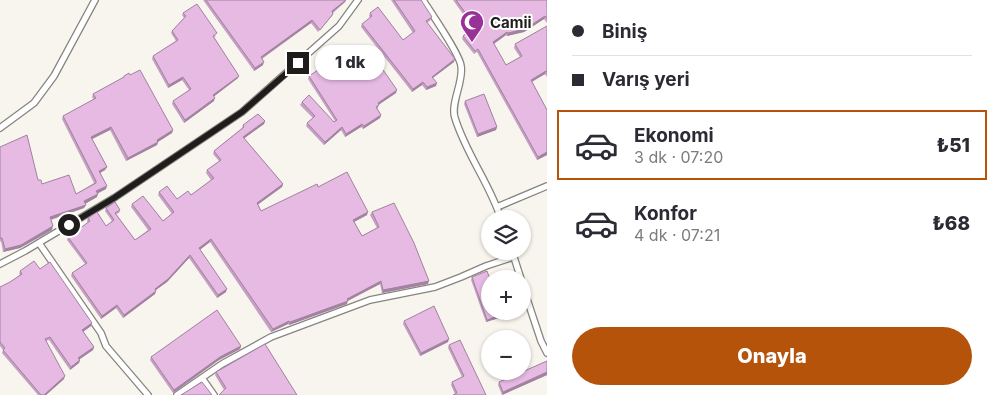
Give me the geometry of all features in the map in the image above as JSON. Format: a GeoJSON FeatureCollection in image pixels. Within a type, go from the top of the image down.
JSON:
{"type":"FeatureCollection","features":[{"type":"Feature","properties":{"kind":"street"},"geometry":{"type":"LineString","coordinates":[[0,128],[34,102],[54,76],[95,0]]}},
{"type":"Feature","properties":{"kind":"street"},"geometry":{"type":"LineString","coordinates":[[0,264],[114,198],[242,112],[339,26],[358,0]]}},
{"type":"Feature","properties":{"kind":"street"},"geometry":{"type":"LineString","coordinates":[[423,0],[454,50],[461,66],[454,116],[466,146],[498,210]]}},
{"type":"Feature","properties":{"kind":"street"},"geometry":{"type":"LineString","coordinates":[[497,207],[547,186]]}},
{"type":"Feature","properties":{"kind":"street"},"geometry":{"type":"LineString","coordinates":[[38,243],[87,316],[101,333],[106,346],[148,395]]}},
{"type":"Feature","properties":{"kind":"street"},"geometry":{"type":"LineString","coordinates":[[177,395],[244,351],[271,337],[370,300],[435,287],[461,278],[500,260]]}},
{"type":"Feature","properties":{"kind":"street"},"geometry":{"type":"LineString","coordinates":[[531,311],[541,342],[547,353]]}},
{"type":"Feature","properties":{"kind":"street"},"geometry":{"type":"LineString","coordinates":[[202,378],[214,395]]}},
{"type":"Feature","properties":{"kind":"building"},"geometry":{"type":"Polygon","coordinates":[[[206,0],[346,0],[332,11],[333,14],[320,30],[312,20],[261,57],[264,62],[255,68],[206,0]]]}},
{"type":"Feature","properties":{"kind":"building"},"geometry":{"type":"Polygon","coordinates":[[[394,0],[421,0],[432,17],[426,21],[455,59],[432,77],[437,83],[427,87],[423,82],[413,89],[362,24],[372,16],[370,13],[378,7],[403,40],[415,31],[394,0]]]}},
{"type":"Feature","properties":{"kind":"building"},"geometry":{"type":"Polygon","coordinates":[[[456,0],[547,0],[547,18],[545,16],[525,29],[507,32],[493,42],[506,65],[522,56],[515,44],[547,26],[547,72],[531,80],[547,110],[547,152],[538,157],[478,49],[475,51],[463,36],[475,26],[456,0]]]}},
{"type":"Feature","properties":{"kind":"building"},"geometry":{"type":"Polygon","coordinates":[[[197,4],[217,33],[213,36],[239,76],[213,95],[215,98],[185,120],[173,101],[191,89],[183,77],[169,85],[153,56],[178,40],[172,31],[186,16],[183,13],[197,4]]]}},
{"type":"Feature","properties":{"kind":"building"},"geometry":{"type":"Polygon","coordinates":[[[340,47],[350,61],[368,48],[397,90],[378,103],[379,105],[376,107],[381,115],[364,126],[362,124],[346,134],[342,127],[325,142],[307,123],[315,116],[302,102],[309,95],[334,122],[337,120],[309,76],[324,66],[321,62],[340,47]]]}},
{"type":"Feature","properties":{"kind":"building"},"geometry":{"type":"Polygon","coordinates":[[[140,70],[173,130],[157,140],[158,142],[128,158],[111,127],[91,137],[107,167],[99,171],[107,186],[96,191],[98,194],[84,201],[86,205],[50,217],[53,226],[21,245],[5,249],[2,238],[0,238],[0,147],[27,135],[38,180],[41,180],[42,184],[69,175],[76,194],[96,183],[63,116],[96,98],[93,94],[129,73],[130,75],[140,70]]]}},
{"type":"Feature","properties":{"kind":"building"},"geometry":{"type":"Polygon","coordinates":[[[484,94],[497,127],[478,134],[465,101],[484,94]]]}},
{"type":"Feature","properties":{"kind":"building"},"geometry":{"type":"Polygon","coordinates":[[[258,114],[265,121],[243,137],[283,184],[257,203],[261,211],[317,184],[318,187],[347,172],[368,212],[353,220],[362,236],[379,227],[372,212],[394,203],[414,243],[429,281],[383,290],[381,281],[347,299],[348,301],[289,321],[273,329],[211,239],[199,248],[227,289],[218,295],[190,255],[168,279],[155,289],[156,291],[124,315],[117,305],[102,316],[72,273],[87,263],[68,237],[90,221],[88,218],[97,212],[106,226],[114,220],[106,208],[115,202],[120,210],[115,213],[135,240],[151,229],[132,204],[143,196],[163,221],[174,212],[159,192],[167,186],[177,199],[188,191],[191,195],[214,178],[207,170],[221,160],[214,151],[258,114]]]}},
{"type":"Feature","properties":{"kind":"building"},"geometry":{"type":"Polygon","coordinates":[[[34,261],[40,269],[50,262],[92,323],[82,330],[94,347],[78,358],[80,360],[71,367],[50,337],[45,339],[65,376],[44,395],[41,395],[3,350],[5,348],[0,342],[0,287],[22,274],[20,271],[34,261]]]}},
{"type":"Feature","properties":{"kind":"building"},"geometry":{"type":"Polygon","coordinates":[[[481,273],[481,303],[472,277],[481,273]]]}},
{"type":"Feature","properties":{"kind":"building"},"geometry":{"type":"Polygon","coordinates":[[[434,306],[449,339],[421,353],[404,321],[434,306]]]}},
{"type":"Feature","properties":{"kind":"building"},"geometry":{"type":"Polygon","coordinates":[[[217,310],[241,346],[220,357],[174,390],[151,357],[217,310]]]}},
{"type":"Feature","properties":{"kind":"building"},"geometry":{"type":"Polygon","coordinates":[[[460,340],[486,395],[453,395],[457,393],[452,382],[464,376],[449,345],[460,340]]]}},
{"type":"Feature","properties":{"kind":"building"},"geometry":{"type":"Polygon","coordinates":[[[265,344],[297,395],[219,395],[226,388],[216,372],[265,344]]]}},
{"type":"Feature","properties":{"kind":"building"},"geometry":{"type":"Polygon","coordinates":[[[547,361],[547,372],[531,379],[531,368],[547,361]]]}},
{"type":"Feature","properties":{"kind":"building"},"geometry":{"type":"Polygon","coordinates":[[[504,380],[529,380],[503,392],[499,382],[504,380]]]}},
{"type":"Feature","properties":{"kind":"building"},"geometry":{"type":"Polygon","coordinates":[[[202,382],[212,395],[181,395],[202,382]]]}},
{"type":"Feature","properties":{"kind":"place","name":"Camii"},"geometry":{"type":"Point","coordinates":[472,43]}},
{"type":"Feature","properties":{"kind":"route"},"geometry":{"type":"LineString","coordinates":[[69,225],[114,198],[242,112],[298,63]]}}]}
